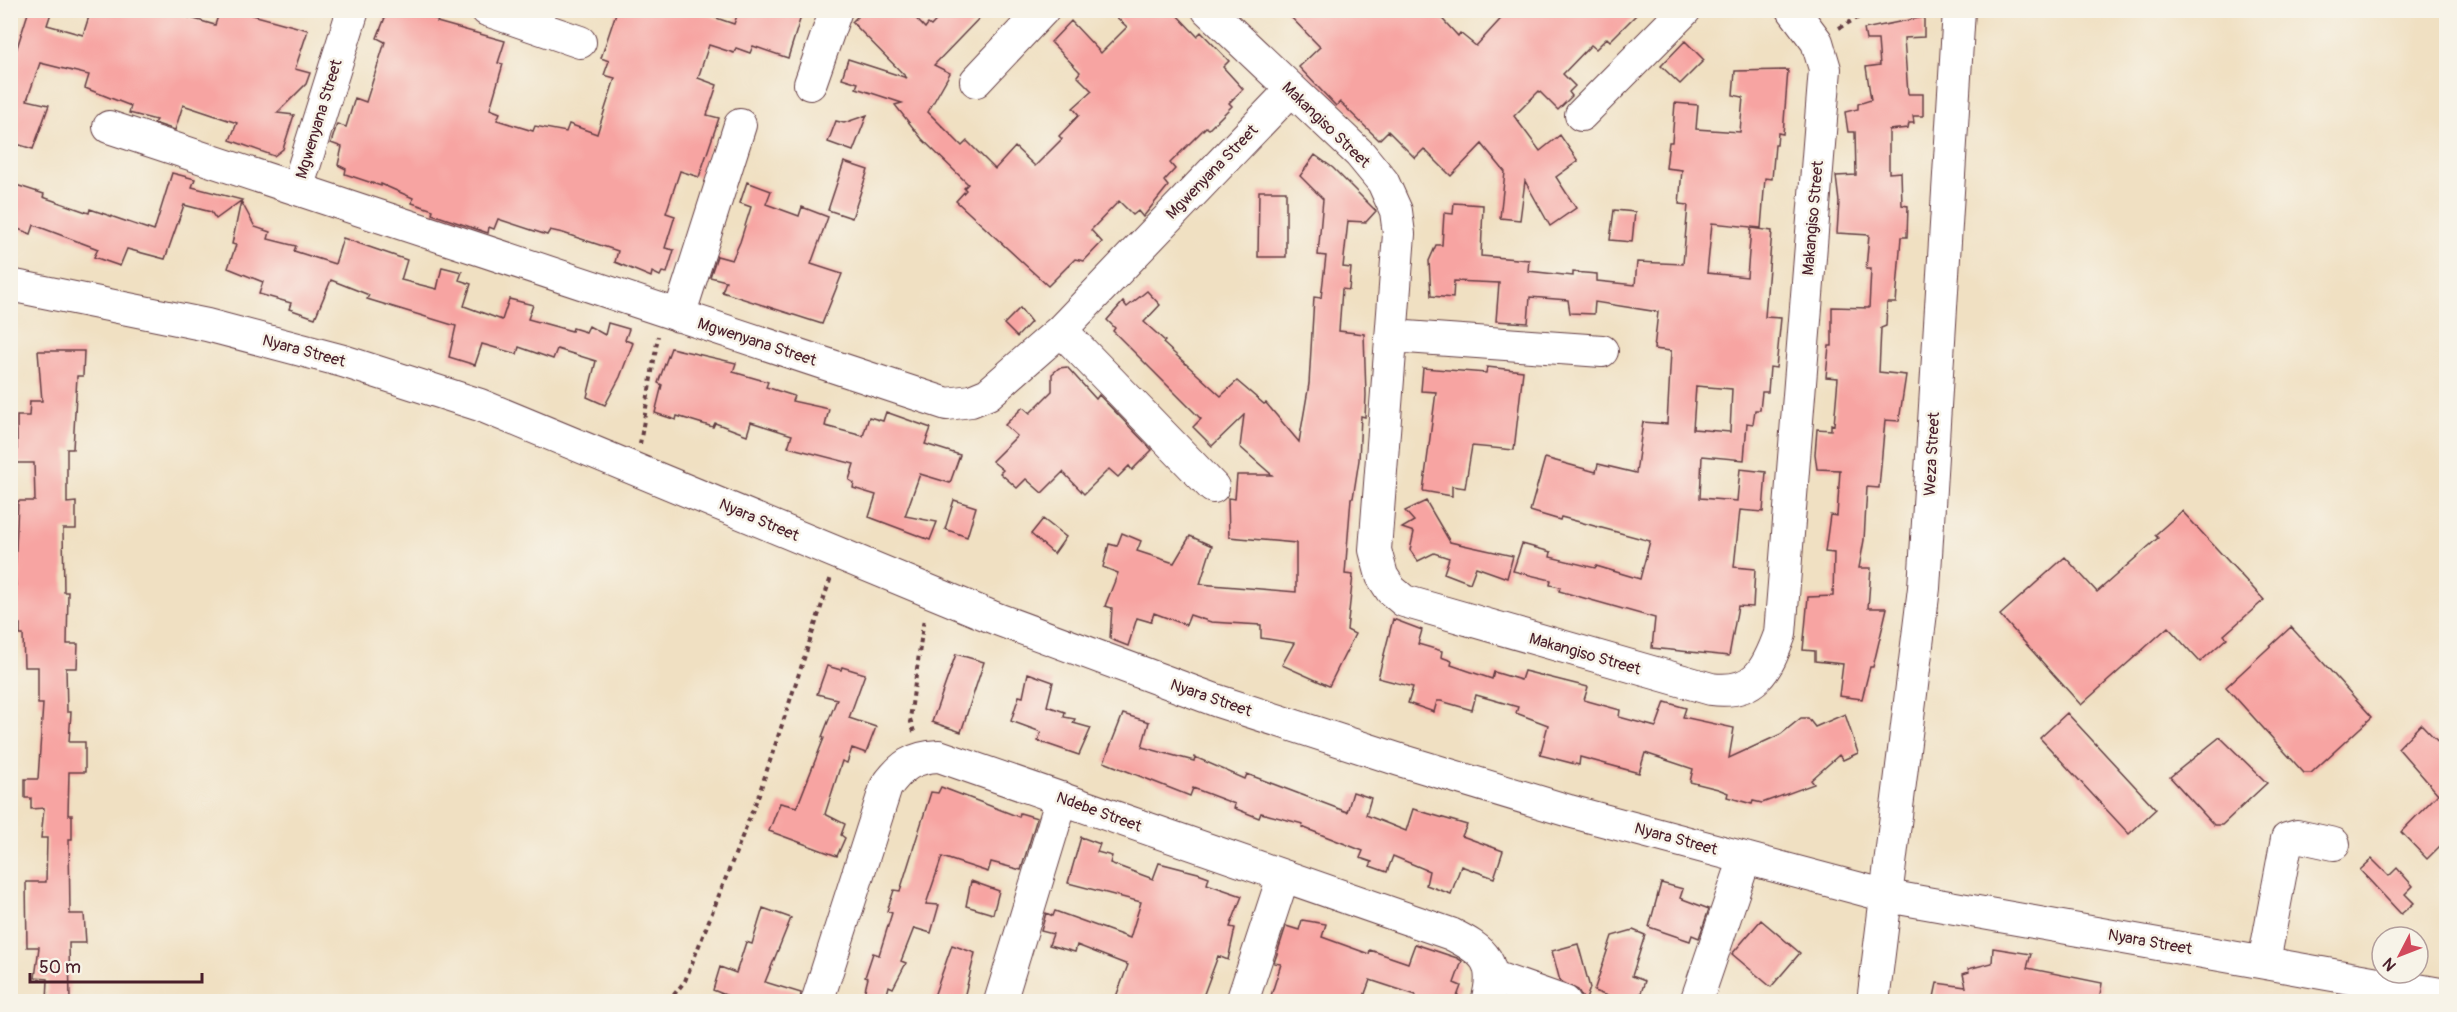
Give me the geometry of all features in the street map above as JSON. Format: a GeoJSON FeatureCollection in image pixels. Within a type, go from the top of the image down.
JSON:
{"type":"FeatureCollection","features":[{"type":"Feature","properties":{"kind":"street","name":"Mgwenyana Street"},"geometry":{"type":"LineString","coordinates":[[353,10],[297,189],[947,404],[971,401],[988,394],[1061,330],[1291,90]]}},
{"type":"Feature","properties":{"kind":"street"},"geometry":{"type":"LineString","coordinates":[[487,10],[580,42]]}},
{"type":"Feature","properties":{"kind":"street"},"geometry":{"type":"LineString","coordinates":[[810,84],[836,10]]}},
{"type":"Feature","properties":{"kind":"street"},"geometry":{"type":"LineString","coordinates":[[976,81],[1043,10]]}},
{"type":"Feature","properties":{"kind":"street","name":"Makangiso Street"},"geometry":{"type":"LineString","coordinates":[[1208,10],[1360,154],[1383,182],[1396,211],[1399,234],[1375,550],[1382,576],[1391,590],[1404,601],[1455,618],[1711,690],[1726,691],[1744,687],[1761,675],[1770,660],[1780,634],[1825,69],[1817,42],[1792,10]]}},
{"type":"Feature","properties":{"kind":"street"},"geometry":{"type":"LineString","coordinates":[[1581,115],[1685,10]]}},
{"type":"Feature","properties":{"kind":"street","name":"Weza Street"},"geometry":{"type":"LineString","coordinates":[[1873,1002],[1924,588],[1959,10]]}},
{"type":"Feature","properties":{"kind":"street"},"geometry":{"type":"LineString","coordinates":[[671,314],[741,125]]}},
{"type":"Feature","properties":{"kind":"street"},"geometry":{"type":"LineString","coordinates":[[109,127],[297,189]]}},
{"type":"Feature","properties":{"kind":"street","name":"Nyara Street"},"geometry":{"type":"LineString","coordinates":[[10,285],[207,325],[343,361],[480,405],[928,591],[1218,701],[1422,767],[1887,896],[2446,995]]}},
{"type":"Feature","properties":{"kind":"street"},"geometry":{"type":"LineString","coordinates":[[1061,330],[1213,487]]}},
{"type":"Feature","properties":{"kind":"street"},"geometry":{"type":"LineString","coordinates":[[1392,336],[1602,351]]}},
{"type":"Feature","properties":{"kind":"street","name":"Ndebe Street"},"geometry":{"type":"LineString","coordinates":[[922,757],[939,756],[962,763],[1451,934],[1474,945],[1483,953],[1489,963],[1489,989]]}},
{"type":"Feature","properties":{"kind":"street"},"geometry":{"type":"LineString","coordinates":[[817,1002],[886,787],[898,770],[922,757]]}},
{"type":"Feature","properties":{"kind":"street"},"geometry":{"type":"LineString","coordinates":[[1000,1002],[1062,798]]}},
{"type":"Feature","properties":{"kind":"street"},"geometry":{"type":"LineString","coordinates":[[2264,962],[2287,839],[2297,836],[2334,844]]}},
{"type":"Feature","properties":{"kind":"street"},"geometry":{"type":"LineString","coordinates":[[1696,1002],[1745,858]]}},
{"type":"Feature","properties":{"kind":"street"},"geometry":{"type":"LineString","coordinates":[[1242,1002],[1283,877]]}},
{"type":"Feature","properties":{"kind":"street"},"geometry":{"type":"LineString","coordinates":[[1489,989],[1565,1002]]}},
{"type":"Feature","properties":{"kind":"path"},"geometry":{"type":"LineString","coordinates":[[1817,42],[1856,17],[1872,10]]}},
{"type":"Feature","properties":{"kind":"path"},"geometry":{"type":"LineString","coordinates":[[636,469],[671,314]]}},
{"type":"Feature","properties":{"kind":"path"},"geometry":{"type":"LineString","coordinates":[[668,1002],[685,981],[759,794],[838,553]]}},
{"type":"Feature","properties":{"kind":"path"},"geometry":{"type":"LineString","coordinates":[[922,757],[910,718],[928,591]]}},
{"type":"Feature","properties":{"kind":"building"},"geometry":{"type":"Polygon","coordinates":[[[29,10],[52,10],[47,25],[83,35],[91,10],[163,10],[215,25],[220,10],[250,10],[249,14],[308,30],[295,69],[310,73],[306,84],[277,113],[294,115],[283,149],[274,156],[230,140],[237,123],[183,105],[175,130],[154,123],[156,120],[129,113],[131,106],[85,88],[89,75],[40,63],[27,100],[49,105],[33,149],[10,142],[10,53],[15,54],[29,10]]]}},
{"type":"Feature","properties":{"kind":"building"},"geometry":{"type":"Polygon","coordinates":[[[388,10],[412,10],[438,20],[437,22],[505,41],[498,63],[503,64],[490,109],[500,113],[497,120],[533,131],[535,126],[566,132],[569,124],[597,134],[615,78],[604,75],[609,61],[601,58],[617,10],[693,10],[734,24],[739,10],[803,10],[788,58],[753,46],[750,53],[736,48],[734,53],[709,45],[698,78],[717,85],[707,115],[719,118],[699,177],[680,171],[666,213],[675,216],[665,248],[674,250],[667,273],[662,272],[660,276],[652,272],[651,277],[615,262],[618,251],[563,233],[550,230],[547,235],[498,219],[494,229],[489,227],[488,233],[432,214],[433,210],[412,203],[413,198],[381,184],[381,186],[345,174],[346,169],[338,165],[342,147],[331,143],[337,124],[346,127],[355,98],[366,102],[385,42],[377,38],[388,10]]]}},
{"type":"Feature","properties":{"kind":"building"},"geometry":{"type":"Polygon","coordinates":[[[864,10],[908,10],[925,28],[928,24],[931,26],[946,10],[987,10],[934,65],[950,73],[928,112],[962,146],[967,141],[995,169],[1015,147],[1035,166],[1062,139],[1059,136],[1079,115],[1073,108],[1092,91],[1077,76],[1080,72],[1051,42],[1071,21],[1101,53],[1127,27],[1109,10],[1172,10],[1197,36],[1201,32],[1229,61],[1223,67],[1243,89],[1229,103],[1232,106],[1209,129],[1206,127],[1170,163],[1175,169],[1164,181],[1168,186],[1143,217],[1138,211],[1133,215],[1119,201],[1091,230],[1102,242],[1084,261],[1075,259],[1048,286],[956,201],[966,190],[964,188],[968,184],[922,139],[895,105],[902,103],[856,88],[858,83],[842,78],[848,59],[907,78],[852,22],[864,10]]]}},
{"type":"Feature","properties":{"kind":"building"},"geometry":{"type":"Polygon","coordinates":[[[1284,10],[1434,10],[1458,36],[1460,33],[1476,46],[1509,10],[1641,10],[1610,41],[1607,38],[1596,49],[1591,45],[1563,74],[1575,86],[1569,92],[1572,96],[1558,110],[1539,91],[1514,116],[1540,151],[1560,135],[1578,161],[1556,177],[1576,208],[1550,226],[1525,181],[1520,220],[1500,218],[1505,172],[1482,144],[1451,176],[1424,149],[1415,158],[1388,131],[1379,140],[1340,102],[1336,106],[1299,67],[1320,47],[1284,10]]]}},
{"type":"Feature","properties":{"kind":"building"},"geometry":{"type":"Polygon","coordinates":[[[1924,17],[1924,37],[1904,38],[1908,94],[1923,94],[1923,116],[1913,116],[1914,123],[1909,123],[1908,128],[1889,130],[1889,173],[1901,172],[1902,205],[1908,206],[1907,237],[1901,237],[1896,303],[1887,303],[1886,326],[1881,328],[1879,372],[1906,375],[1899,421],[1885,420],[1879,488],[1867,487],[1864,540],[1859,568],[1871,568],[1868,608],[1887,608],[1873,667],[1870,667],[1862,699],[1839,696],[1843,664],[1815,661],[1815,651],[1803,650],[1808,597],[1833,596],[1834,553],[1825,552],[1830,515],[1837,516],[1840,470],[1817,469],[1815,454],[1817,429],[1831,430],[1831,424],[1834,425],[1838,378],[1826,377],[1829,346],[1832,346],[1832,307],[1869,308],[1871,269],[1866,269],[1869,235],[1837,233],[1839,202],[1836,176],[1856,175],[1855,132],[1848,132],[1845,112],[1858,109],[1858,104],[1871,100],[1866,67],[1880,65],[1878,40],[1866,40],[1864,29],[1924,17]]]}},
{"type":"Feature","properties":{"kind":"building"},"geometry":{"type":"Polygon","coordinates":[[[1685,41],[1704,60],[1680,84],[1661,66],[1685,41]]]}},
{"type":"Feature","properties":{"kind":"building"},"geometry":{"type":"Polygon","coordinates":[[[1788,70],[1783,134],[1778,133],[1777,145],[1775,145],[1772,179],[1765,178],[1761,228],[1712,223],[1707,273],[1747,277],[1751,228],[1772,231],[1765,317],[1781,318],[1776,368],[1770,367],[1768,392],[1762,392],[1760,410],[1755,410],[1753,424],[1747,423],[1744,460],[1702,456],[1700,498],[1737,501],[1740,469],[1766,472],[1763,512],[1740,510],[1734,567],[1755,569],[1753,607],[1738,606],[1729,656],[1652,648],[1655,618],[1559,591],[1560,587],[1550,585],[1551,580],[1513,571],[1522,544],[1551,552],[1550,557],[1595,568],[1596,566],[1640,579],[1650,541],[1530,511],[1545,458],[1596,472],[1598,464],[1636,473],[1643,422],[1667,424],[1671,351],[1654,349],[1658,312],[1595,302],[1594,314],[1570,313],[1568,300],[1530,297],[1528,323],[1496,321],[1499,283],[1454,281],[1453,298],[1431,296],[1429,261],[1436,245],[1442,245],[1444,213],[1453,214],[1454,203],[1483,205],[1481,256],[1529,260],[1528,271],[1573,276],[1573,272],[1597,274],[1597,281],[1635,285],[1637,262],[1683,264],[1688,205],[1679,204],[1682,170],[1666,168],[1669,142],[1672,142],[1675,103],[1698,105],[1696,129],[1740,132],[1743,97],[1733,95],[1735,71],[1788,70]],[[1696,386],[1693,429],[1730,432],[1732,389],[1696,386]]]}},
{"type":"Feature","properties":{"kind":"building"},"geometry":{"type":"Polygon","coordinates":[[[867,115],[853,151],[828,142],[836,121],[844,123],[867,115]]]}},
{"type":"Feature","properties":{"kind":"building"},"geometry":{"type":"Polygon","coordinates":[[[1315,155],[1333,168],[1376,211],[1366,222],[1348,221],[1343,267],[1351,268],[1349,290],[1342,289],[1339,331],[1364,334],[1366,395],[1365,417],[1361,416],[1359,460],[1353,498],[1351,498],[1345,574],[1353,575],[1347,630],[1355,634],[1329,686],[1282,665],[1294,643],[1261,638],[1261,625],[1211,622],[1190,615],[1186,625],[1154,613],[1151,622],[1137,618],[1128,646],[1110,639],[1112,608],[1105,606],[1118,573],[1103,567],[1109,544],[1117,546],[1122,533],[1141,541],[1137,551],[1174,563],[1190,536],[1212,546],[1200,584],[1296,592],[1296,543],[1229,537],[1228,498],[1235,499],[1237,475],[1272,475],[1240,447],[1244,415],[1212,446],[1193,427],[1201,419],[1113,331],[1115,328],[1107,320],[1123,302],[1127,307],[1147,291],[1160,305],[1144,322],[1165,341],[1163,343],[1221,396],[1237,381],[1264,404],[1266,403],[1299,442],[1309,384],[1314,297],[1321,298],[1326,256],[1318,255],[1323,199],[1300,176],[1315,155]]]}},
{"type":"Feature","properties":{"kind":"building"},"geometry":{"type":"Polygon","coordinates":[[[844,162],[868,170],[852,218],[828,210],[844,162]]]}},
{"type":"Feature","properties":{"kind":"building"},"geometry":{"type":"Polygon","coordinates":[[[172,173],[195,179],[192,187],[242,200],[216,219],[211,212],[184,205],[165,259],[127,249],[120,266],[94,257],[98,249],[34,225],[31,234],[10,226],[10,183],[89,213],[90,209],[154,231],[172,173]]]}},
{"type":"Feature","properties":{"kind":"building"},"geometry":{"type":"Polygon","coordinates":[[[747,182],[771,191],[766,204],[799,216],[802,207],[828,217],[811,264],[842,274],[822,324],[722,292],[726,281],[710,277],[717,256],[732,260],[740,242],[751,207],[740,203],[747,182]]]}},
{"type":"Feature","properties":{"kind":"building"},"geometry":{"type":"Polygon","coordinates":[[[1259,191],[1286,191],[1286,257],[1258,257],[1259,191]]]}},
{"type":"Feature","properties":{"kind":"building"},"geometry":{"type":"Polygon","coordinates":[[[241,201],[255,227],[270,232],[268,239],[296,246],[294,251],[335,264],[343,238],[407,260],[401,280],[437,289],[442,267],[462,272],[459,280],[471,284],[464,306],[502,320],[509,299],[533,305],[528,319],[572,331],[573,328],[586,332],[589,326],[605,335],[608,323],[629,329],[625,340],[633,343],[620,377],[605,405],[587,397],[596,361],[557,349],[553,359],[519,347],[517,354],[482,344],[475,365],[449,357],[456,326],[367,299],[369,295],[331,280],[315,318],[289,309],[291,303],[259,294],[263,282],[228,268],[236,245],[232,244],[241,201]]]}},
{"type":"Feature","properties":{"kind":"building"},"geometry":{"type":"Polygon","coordinates":[[[1614,210],[1635,212],[1632,242],[1610,240],[1614,210]]]}},
{"type":"Feature","properties":{"kind":"building"},"geometry":{"type":"Polygon","coordinates":[[[1020,308],[1031,322],[1017,337],[1004,324],[1020,308]]]}},
{"type":"Feature","properties":{"kind":"building"},"geometry":{"type":"Polygon","coordinates":[[[671,348],[736,363],[733,372],[768,382],[766,387],[794,396],[792,401],[829,409],[825,426],[863,436],[869,417],[883,421],[886,412],[931,428],[925,444],[960,455],[950,483],[920,474],[905,516],[937,522],[930,540],[869,517],[876,495],[853,488],[854,483],[849,480],[854,464],[788,447],[792,435],[751,422],[747,435],[715,423],[713,427],[677,416],[676,420],[655,413],[662,385],[658,383],[671,348]]]}},
{"type":"Feature","properties":{"kind":"building"},"geometry":{"type":"Polygon","coordinates":[[[38,351],[84,351],[83,376],[77,376],[73,449],[67,449],[67,503],[76,502],[76,529],[63,529],[64,592],[68,592],[67,644],[78,644],[77,668],[66,668],[67,712],[71,712],[69,742],[85,742],[85,772],[69,772],[68,815],[72,815],[72,839],[69,839],[70,914],[84,914],[86,943],[69,943],[70,1002],[47,1002],[48,979],[35,978],[39,947],[27,947],[26,882],[46,882],[47,838],[41,838],[44,808],[31,809],[31,798],[25,798],[25,779],[38,779],[43,704],[38,704],[38,667],[24,667],[23,635],[20,635],[20,624],[18,624],[15,574],[18,501],[35,501],[34,463],[17,463],[17,416],[29,416],[30,401],[42,401],[38,351]]]}},
{"type":"Feature","properties":{"kind":"building"},"geometry":{"type":"Polygon","coordinates":[[[1067,367],[1096,399],[1099,395],[1152,450],[1132,470],[1129,466],[1118,477],[1109,469],[1084,494],[1063,472],[1042,493],[1026,479],[1017,488],[1000,473],[1003,470],[992,461],[1017,436],[1005,425],[1023,407],[1030,413],[1052,391],[1052,374],[1059,368],[1067,367]]]}},
{"type":"Feature","properties":{"kind":"building"},"geometry":{"type":"Polygon","coordinates":[[[1487,367],[1523,371],[1514,450],[1472,446],[1465,488],[1452,486],[1452,496],[1423,491],[1436,392],[1421,391],[1423,368],[1486,373],[1487,367]]]}},
{"type":"Feature","properties":{"kind":"building"},"geometry":{"type":"Polygon","coordinates":[[[954,500],[976,507],[967,537],[945,529],[954,500]]]}},
{"type":"Feature","properties":{"kind":"building"},"geometry":{"type":"Polygon","coordinates":[[[1426,501],[1450,542],[1513,556],[1507,578],[1476,567],[1470,583],[1444,573],[1449,558],[1434,553],[1418,561],[1410,550],[1414,532],[1402,528],[1414,521],[1405,511],[1426,501]]]}},
{"type":"Feature","properties":{"kind":"building"},"geometry":{"type":"Polygon","coordinates":[[[2182,511],[2264,600],[2224,635],[2227,638],[2200,662],[2168,627],[2081,705],[2000,615],[2065,557],[2097,592],[2158,538],[2155,535],[2182,511]]]}},
{"type":"Feature","properties":{"kind":"building"},"geometry":{"type":"Polygon","coordinates":[[[1043,519],[1066,537],[1054,554],[1031,534],[1043,519]]]}},
{"type":"Feature","properties":{"kind":"building"},"geometry":{"type":"Polygon","coordinates":[[[1393,619],[1422,630],[1418,644],[1442,651],[1441,657],[1452,661],[1451,665],[1492,679],[1494,672],[1521,680],[1524,671],[1588,687],[1584,700],[1620,710],[1619,717],[1656,727],[1665,702],[1686,708],[1683,717],[1734,728],[1729,758],[1781,734],[1801,718],[1808,718],[1815,727],[1845,714],[1858,753],[1843,760],[1839,755],[1811,780],[1814,784],[1762,803],[1753,801],[1752,804],[1727,797],[1728,793],[1718,789],[1690,782],[1693,769],[1645,753],[1639,773],[1580,757],[1579,765],[1540,755],[1548,725],[1516,713],[1518,707],[1476,695],[1472,710],[1437,701],[1434,712],[1408,703],[1413,687],[1378,678],[1393,619]]]}},
{"type":"Feature","properties":{"kind":"building"},"geometry":{"type":"Polygon","coordinates":[[[2291,627],[2372,717],[2311,773],[2304,773],[2226,687],[2291,627]]]}},
{"type":"Feature","properties":{"kind":"building"},"geometry":{"type":"Polygon","coordinates":[[[956,654],[984,662],[961,732],[932,722],[956,654]]]}},
{"type":"Feature","properties":{"kind":"building"},"geometry":{"type":"Polygon","coordinates":[[[827,666],[841,670],[842,667],[865,674],[849,718],[876,727],[866,753],[852,748],[847,763],[842,761],[825,814],[845,824],[841,835],[845,838],[837,856],[769,831],[780,803],[797,807],[824,738],[822,737],[837,699],[817,694],[827,666]]]}},
{"type":"Feature","properties":{"kind":"building"},"geometry":{"type":"Polygon","coordinates":[[[1028,673],[1053,682],[1047,706],[1065,712],[1064,717],[1075,719],[1073,723],[1091,728],[1079,755],[1038,741],[1041,732],[1011,721],[1019,696],[1023,697],[1028,673]]]}},
{"type":"Feature","properties":{"kind":"building"},"geometry":{"type":"Polygon","coordinates":[[[2067,713],[2156,809],[2129,834],[2040,738],[2067,713]]]}},
{"type":"Feature","properties":{"kind":"building"},"geometry":{"type":"Polygon","coordinates":[[[1123,714],[1149,722],[1142,747],[1194,761],[1195,757],[1245,779],[1247,774],[1347,812],[1353,792],[1371,798],[1366,815],[1406,831],[1413,809],[1467,825],[1462,836],[1503,851],[1494,878],[1461,866],[1451,894],[1426,885],[1429,871],[1393,856],[1387,872],[1370,866],[1372,862],[1360,858],[1363,851],[1302,827],[1303,824],[1261,813],[1259,818],[1234,808],[1235,804],[1193,788],[1190,796],[1104,762],[1123,714]]]}},
{"type":"Feature","properties":{"kind":"building"},"geometry":{"type":"Polygon","coordinates":[[[2421,724],[2446,750],[2446,840],[2427,859],[2401,832],[2438,794],[2398,748],[2421,724]]]}},
{"type":"Feature","properties":{"kind":"building"},"geometry":{"type":"Polygon","coordinates":[[[2220,737],[2267,783],[2222,825],[2214,825],[2170,777],[2220,737]]]}},
{"type":"Feature","properties":{"kind":"building"},"geometry":{"type":"Polygon","coordinates":[[[941,787],[1019,817],[1020,813],[1037,818],[1021,870],[991,862],[988,872],[942,857],[926,904],[939,905],[931,933],[914,928],[901,961],[906,963],[893,988],[889,986],[885,1002],[862,1002],[868,978],[865,977],[873,953],[879,955],[892,913],[887,911],[894,890],[900,891],[931,792],[938,793],[941,787]]]}},
{"type":"Feature","properties":{"kind":"building"},"geometry":{"type":"Polygon","coordinates":[[[1081,837],[1100,844],[1097,852],[1112,856],[1110,863],[1153,879],[1159,863],[1209,877],[1207,884],[1242,896],[1230,927],[1235,928],[1228,960],[1218,956],[1201,1002],[1114,1002],[1128,965],[1077,945],[1075,952],[1049,945],[1053,934],[1041,931],[1046,913],[1053,916],[1055,911],[1130,938],[1141,902],[1068,883],[1081,837]]]}},
{"type":"Feature","properties":{"kind":"building"},"geometry":{"type":"Polygon","coordinates":[[[2372,859],[2389,876],[2397,868],[2413,886],[2405,894],[2414,903],[2401,914],[2360,870],[2372,859]]]}},
{"type":"Feature","properties":{"kind":"building"},"geometry":{"type":"Polygon","coordinates":[[[971,881],[999,891],[993,914],[966,906],[971,881]]]}},
{"type":"Feature","properties":{"kind":"building"},"geometry":{"type":"Polygon","coordinates":[[[1661,883],[1683,889],[1680,898],[1709,909],[1699,938],[1692,935],[1690,941],[1649,927],[1661,883]]]}},
{"type":"Feature","properties":{"kind":"building"},"geometry":{"type":"Polygon","coordinates":[[[763,908],[791,918],[765,982],[801,993],[800,1002],[743,1002],[713,990],[720,967],[736,973],[746,942],[752,944],[763,908]]]}},
{"type":"Feature","properties":{"kind":"building"},"geometry":{"type":"Polygon","coordinates":[[[1302,920],[1326,924],[1322,937],[1369,954],[1370,950],[1408,963],[1415,944],[1457,958],[1462,961],[1454,983],[1461,986],[1455,1002],[1414,1002],[1416,995],[1370,980],[1362,1002],[1269,1002],[1281,964],[1274,963],[1286,926],[1299,930],[1302,920]]]}},
{"type":"Feature","properties":{"kind":"building"},"geometry":{"type":"Polygon","coordinates":[[[1761,920],[1800,953],[1771,987],[1732,954],[1761,920]]]}},
{"type":"Feature","properties":{"kind":"building"},"geometry":{"type":"Polygon","coordinates":[[[1633,930],[1645,935],[1632,976],[1645,981],[1638,1002],[1623,1002],[1594,991],[1612,936],[1633,930]]]}},
{"type":"Feature","properties":{"kind":"building"},"geometry":{"type":"Polygon","coordinates":[[[1578,944],[1590,988],[1585,1002],[1578,990],[1560,981],[1552,951],[1578,944]]]}},
{"type":"Feature","properties":{"kind":"building"},"geometry":{"type":"Polygon","coordinates":[[[952,945],[975,953],[963,1002],[932,1002],[952,945]]]}},
{"type":"Feature","properties":{"kind":"building"},"geometry":{"type":"Polygon","coordinates":[[[1993,948],[2031,954],[2027,968],[2102,983],[2099,1002],[1933,1002],[1937,983],[1966,987],[1963,974],[1969,972],[1968,969],[1992,963],[1993,948]]]}}]}
